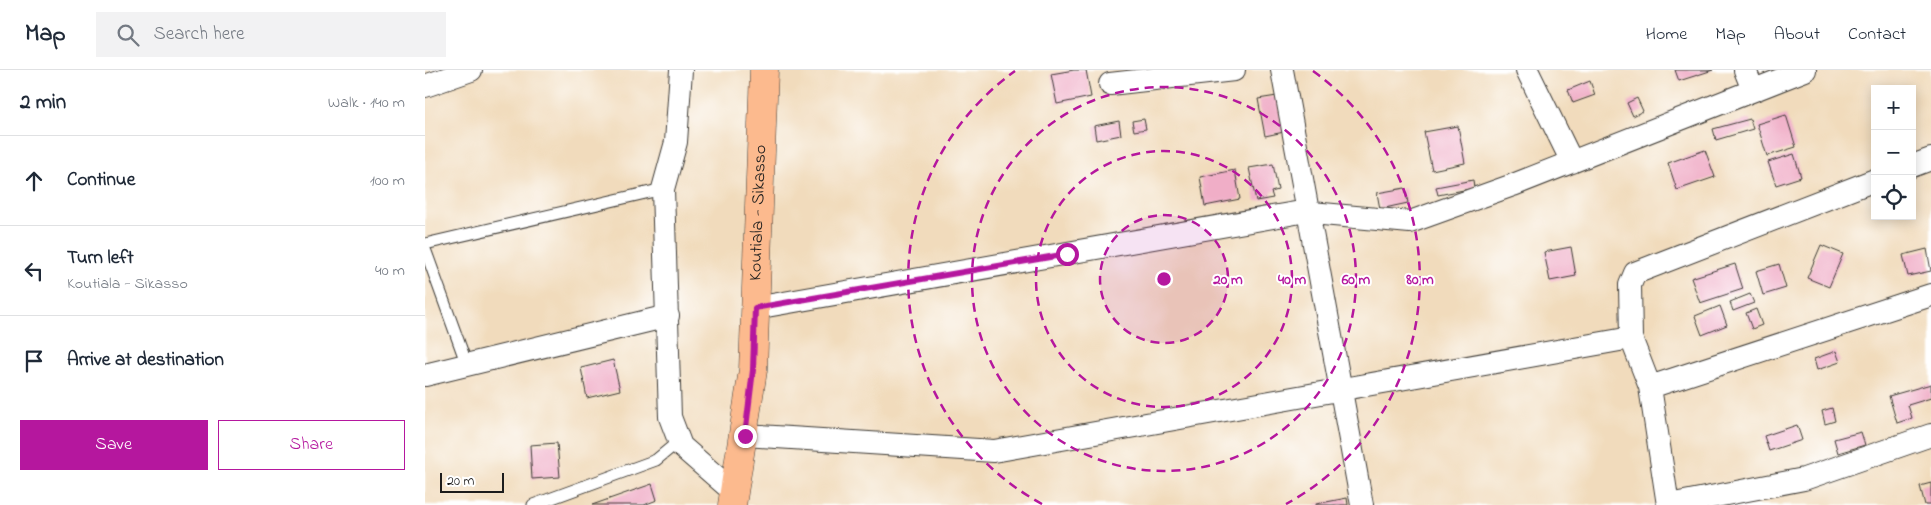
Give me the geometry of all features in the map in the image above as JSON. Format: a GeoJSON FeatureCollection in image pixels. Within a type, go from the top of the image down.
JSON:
{"type":"FeatureCollection","features":[{"type":"Feature","properties":{"kind":"main road","name":"Koutiala - Sikasso"},"geometry":{"type":"LineString","coordinates":[[733,499],[745,436],[753,370],[763,150],[764,70]]}},
{"type":"Feature","properties":{"kind":"street"},"geometry":{"type":"LineString","coordinates":[[425,86],[471,70]]}},
{"type":"Feature","properties":{"kind":"street"},"geometry":{"type":"LineString","coordinates":[[681,70],[676,142],[663,189],[671,417],[681,446],[733,499]]}},
{"type":"Feature","properties":{"kind":"street"},"geometry":{"type":"LineString","coordinates":[[1110,84],[1234,70]]}},
{"type":"Feature","properties":{"kind":"street"},"geometry":{"type":"LineString","coordinates":[[1282,70],[1362,505]]}},
{"type":"Feature","properties":{"kind":"street"},"geometry":{"type":"LineString","coordinates":[[1527,70],[1572,162]]}},
{"type":"Feature","properties":{"kind":"street"},"geometry":{"type":"LineString","coordinates":[[755,308],[1301,212],[1410,222],[1572,162],[1749,80],[1805,70]]}},
{"type":"Feature","properties":{"kind":"street"},"geometry":{"type":"LineString","coordinates":[[1916,165],[1931,159]]}},
{"type":"Feature","properties":{"kind":"street"},"geometry":{"type":"LineString","coordinates":[[1871,182],[1635,274],[1630,285],[1631,338],[1650,387],[1668,505],[1804,479],[1931,435]]}},
{"type":"Feature","properties":{"kind":"street"},"geometry":{"type":"LineString","coordinates":[[1650,387],[1931,295]]}},
{"type":"Feature","properties":{"kind":"street"},"geometry":{"type":"LineString","coordinates":[[425,375],[668,316]]}},
{"type":"Feature","properties":{"kind":"street"},"geometry":{"type":"LineString","coordinates":[[745,436],[994,451],[1631,338]]}},
{"type":"Feature","properties":{"kind":"lane"},"geometry":{"type":"LineString","coordinates":[[425,244],[663,189]]}},
{"type":"Feature","properties":{"kind":"lane"},"geometry":{"type":"LineString","coordinates":[[425,249],[467,365]]}},
{"type":"Feature","properties":{"kind":"lane"},"geometry":{"type":"LineString","coordinates":[[533,505],[656,460],[679,442]]}},
{"type":"Feature","properties":{"kind":"building"},"geometry":{"type":"Polygon","coordinates":[[[1086,70],[1091,97],[1057,104],[1051,74],[1086,70]]]}},
{"type":"Feature","properties":{"kind":"building"},"geometry":{"type":"Polygon","coordinates":[[[1675,70],[1713,70],[1679,81],[1675,70]]]}},
{"type":"Feature","properties":{"kind":"building"},"geometry":{"type":"Polygon","coordinates":[[[1590,81],[1595,95],[1573,103],[1568,90],[1590,81]]]}},
{"type":"Feature","properties":{"kind":"building"},"geometry":{"type":"Polygon","coordinates":[[[1277,96],[1284,132],[1265,136],[1258,99],[1277,96]]]}},
{"type":"Feature","properties":{"kind":"building"},"geometry":{"type":"Polygon","coordinates":[[[1637,98],[1643,111],[1633,116],[1627,103],[1637,98]]]}},
{"type":"Feature","properties":{"kind":"building"},"geometry":{"type":"Polygon","coordinates":[[[1786,115],[1796,147],[1767,156],[1757,124],[1786,115]]]}},
{"type":"Feature","properties":{"kind":"building"},"geometry":{"type":"Polygon","coordinates":[[[1144,119],[1146,129],[1134,131],[1132,121],[1144,119]]]}},
{"type":"Feature","properties":{"kind":"building"},"geometry":{"type":"Polygon","coordinates":[[[1750,119],[1753,129],[1716,140],[1713,129],[1750,119]]]}},
{"type":"Feature","properties":{"kind":"building"},"geometry":{"type":"Polygon","coordinates":[[[1119,121],[1121,135],[1096,140],[1094,126],[1119,121]]]}},
{"type":"Feature","properties":{"kind":"building"},"geometry":{"type":"Polygon","coordinates":[[[1458,126],[1465,163],[1432,170],[1424,132],[1458,126]]]}},
{"type":"Feature","properties":{"kind":"building"},"geometry":{"type":"Polygon","coordinates":[[[1705,150],[1715,177],[1677,190],[1668,163],[1705,150]]]}},
{"type":"Feature","properties":{"kind":"building"},"geometry":{"type":"Polygon","coordinates":[[[1794,154],[1801,177],[1776,185],[1768,162],[1794,154]]]}},
{"type":"Feature","properties":{"kind":"building"},"geometry":{"type":"Polygon","coordinates":[[[1273,164],[1278,190],[1271,192],[1273,198],[1256,201],[1249,168],[1273,164]]]}},
{"type":"Feature","properties":{"kind":"building"},"geometry":{"type":"Polygon","coordinates":[[[1235,170],[1240,199],[1205,206],[1200,177],[1235,170]]]}},
{"type":"Feature","properties":{"kind":"building"},"geometry":{"type":"Polygon","coordinates":[[[1473,180],[1474,188],[1438,195],[1436,187],[1473,180]]]}},
{"type":"Feature","properties":{"kind":"building"},"geometry":{"type":"Polygon","coordinates":[[[1405,188],[1408,203],[1380,209],[1377,193],[1405,188]]]}},
{"type":"Feature","properties":{"kind":"building"},"geometry":{"type":"Polygon","coordinates":[[[1821,245],[1843,254],[1829,287],[1807,278],[1821,245]]]}},
{"type":"Feature","properties":{"kind":"building"},"geometry":{"type":"Polygon","coordinates":[[[1571,247],[1576,276],[1550,281],[1544,252],[1571,247]]]}},
{"type":"Feature","properties":{"kind":"building"},"geometry":{"type":"Polygon","coordinates":[[[1927,249],[1931,271],[1908,276],[1903,255],[1927,249]]]}},
{"type":"Feature","properties":{"kind":"building"},"geometry":{"type":"Polygon","coordinates":[[[1735,264],[1743,289],[1700,303],[1691,278],[1735,264]]]}},
{"type":"Feature","properties":{"kind":"building"},"geometry":{"type":"Polygon","coordinates":[[[1779,264],[1786,288],[1763,295],[1756,271],[1779,264]]]}},
{"type":"Feature","properties":{"kind":"building"},"geometry":{"type":"Polygon","coordinates":[[[1750,294],[1754,303],[1733,311],[1730,302],[1750,294]]]}},
{"type":"Feature","properties":{"kind":"building"},"geometry":{"type":"Polygon","coordinates":[[[1720,306],[1727,325],[1702,335],[1695,316],[1720,306]]]}},
{"type":"Feature","properties":{"kind":"building"},"geometry":{"type":"Polygon","coordinates":[[[1756,309],[1762,325],[1752,329],[1746,313],[1756,309]]]}},
{"type":"Feature","properties":{"kind":"building"},"geometry":{"type":"Polygon","coordinates":[[[1836,351],[1840,362],[1817,370],[1814,359],[1836,351]]]}},
{"type":"Feature","properties":{"kind":"building"},"geometry":{"type":"Polygon","coordinates":[[[613,360],[620,390],[587,398],[581,368],[613,360]]]}},
{"type":"Feature","properties":{"kind":"building"},"geometry":{"type":"Polygon","coordinates":[[[1931,384],[1931,398],[1908,405],[1912,418],[1897,423],[1889,396],[1931,384]]]}},
{"type":"Feature","properties":{"kind":"building"},"geometry":{"type":"Polygon","coordinates":[[[1832,408],[1835,421],[1825,424],[1822,411],[1832,408]]]}},
{"type":"Feature","properties":{"kind":"building"},"geometry":{"type":"Polygon","coordinates":[[[1797,425],[1802,440],[1769,451],[1764,436],[1797,425]]]}},
{"type":"Feature","properties":{"kind":"building"},"geometry":{"type":"Polygon","coordinates":[[[1861,432],[1865,445],[1838,453],[1834,439],[1861,432]]]}},
{"type":"Feature","properties":{"kind":"building"},"geometry":{"type":"Polygon","coordinates":[[[557,443],[560,477],[532,479],[530,445],[557,443]]]}},
{"type":"Feature","properties":{"kind":"building"},"geometry":{"type":"Polygon","coordinates":[[[1931,483],[1931,505],[1925,505],[1920,486],[1931,483]]]}},
{"type":"Feature","properties":{"kind":"building"},"geometry":{"type":"Polygon","coordinates":[[[652,484],[657,500],[644,505],[592,505],[652,484]]]}},
{"type":"Feature","properties":{"kind":"building"},"geometry":{"type":"Polygon","coordinates":[[[1347,498],[1348,505],[1316,505],[1316,504],[1347,498]]]}},
{"type":"Feature","properties":{"kind":"route"},"geometry":{"type":"LineString","coordinates":[[745,436],[753,370],[755,308],[1067,254]]}}]}
